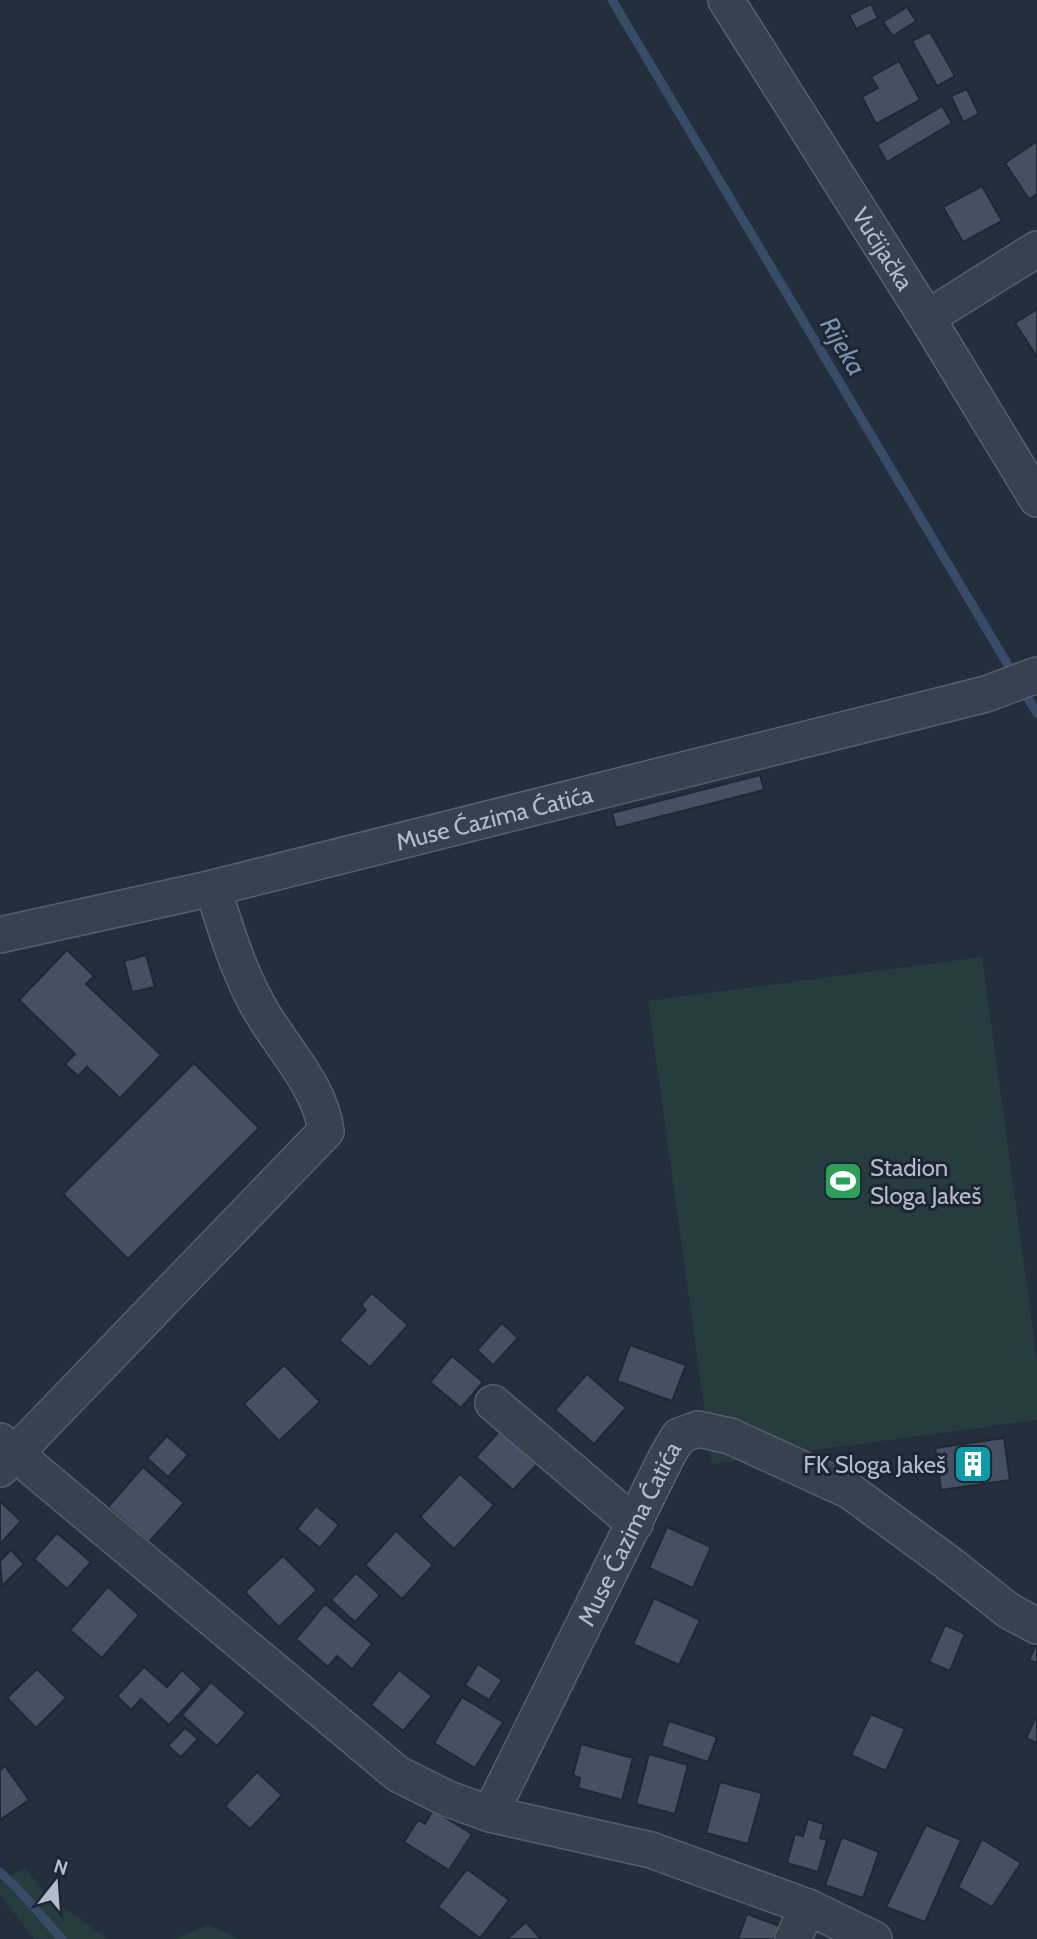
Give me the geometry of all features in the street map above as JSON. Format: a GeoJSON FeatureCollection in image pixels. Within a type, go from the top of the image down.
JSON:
{"type":"FeatureCollection","features":[{"type":"Feature","properties":{"kind":"street","name":"Vučijačka"},"geometry":{"type":"LineString","coordinates":[[726,0],[927,317],[1037,499]]}},
{"type":"Feature","properties":{"kind":"street"},"geometry":{"type":"LineString","coordinates":[[927,317],[1037,249]]}},
{"type":"Feature","properties":{"kind":"street","name":"Muse Ćazima Ćatića"},"geometry":{"type":"LineString","coordinates":[[0,934],[213,888],[986,694],[1037,675]]}},
{"type":"Feature","properties":{"kind":"street"},"geometry":{"type":"LineString","coordinates":[[213,888],[232,948],[257,1004],[307,1082],[324,1116],[326,1131],[4,1454],[398,1774],[490,1814],[651,1850],[808,1907],[874,1939]]}},
{"type":"Feature","properties":{"kind":"street"},"geometry":{"type":"LineString","coordinates":[[493,1403],[635,1524]]}},
{"type":"Feature","properties":{"kind":"street","name":"Muse Ćazima Ćatića"},"geometry":{"type":"LineString","coordinates":[[490,1814],[679,1436],[698,1429],[730,1436],[850,1491],[1009,1611],[1037,1626]]}},
{"type":"Feature","properties":{"kind":"street"},"geometry":{"type":"LineString","coordinates":[[793,1939],[808,1907]]}},
{"type":"Feature","properties":{"kind":"green space","name":"Stadion Sloga Jakeš"},"geometry":{"type":"Polygon","coordinates":[[[982,957],[1037,1360],[1037,1420],[712,1464],[648,1001],[982,957]]]}},
{"type":"Feature","properties":{"kind":"green space"},"geometry":{"type":"Polygon","coordinates":[[[25,1868],[46,1895],[107,1939],[34,1939],[0,1894],[0,1882],[25,1868]]]}},
{"type":"Feature","properties":{"kind":"green space"},"geometry":{"type":"Polygon","coordinates":[[[209,1925],[239,1939],[174,1939],[209,1925]]]}},
{"type":"Feature","properties":{"kind":"building"},"geometry":{"type":"Polygon","coordinates":[[[871,4],[878,18],[856,29],[849,15],[871,4]]]}},
{"type":"Feature","properties":{"kind":"building"},"geometry":{"type":"Polygon","coordinates":[[[907,7],[916,21],[893,36],[883,22],[907,7]]]}},
{"type":"Feature","properties":{"kind":"building"},"geometry":{"type":"Polygon","coordinates":[[[930,32],[955,76],[937,86],[912,41],[930,32]]]}},
{"type":"Feature","properties":{"kind":"building"},"geometry":{"type":"Polygon","coordinates":[[[899,61],[920,100],[876,124],[862,97],[878,88],[871,77],[899,61]]]}},
{"type":"Feature","properties":{"kind":"building"},"geometry":{"type":"Polygon","coordinates":[[[967,89],[979,114],[963,122],[951,96],[967,89]]]}},
{"type":"Feature","properties":{"kind":"building"},"geometry":{"type":"Polygon","coordinates":[[[942,106],[952,123],[887,162],[877,145],[942,106]]]}},
{"type":"Feature","properties":{"kind":"building"},"geometry":{"type":"Polygon","coordinates":[[[1037,141],[1037,194],[1029,199],[1005,163],[1037,141]]]}},
{"type":"Feature","properties":{"kind":"building"},"geometry":{"type":"Polygon","coordinates":[[[982,186],[1002,221],[963,242],[943,207],[982,186]]]}},
{"type":"Feature","properties":{"kind":"building"},"geometry":{"type":"Polygon","coordinates":[[[1037,309],[1037,357],[1015,323],[1037,309]]]}},
{"type":"Feature","properties":{"kind":"building"},"geometry":{"type":"Polygon","coordinates":[[[760,775],[764,790],[616,828],[612,813],[760,775]]]}},
{"type":"Feature","properties":{"kind":"building"},"geometry":{"type":"Polygon","coordinates":[[[67,950],[94,976],[86,984],[161,1055],[120,1098],[87,1067],[78,1076],[65,1064],[75,1054],[19,1000],[67,950]]]}},
{"type":"Feature","properties":{"kind":"building"},"geometry":{"type":"Polygon","coordinates":[[[146,955],[155,987],[132,992],[124,961],[146,955]]]}},
{"type":"Feature","properties":{"kind":"building"},"geometry":{"type":"Polygon","coordinates":[[[194,1063],[259,1128],[128,1259],[63,1194],[194,1063]]]}},
{"type":"Feature","properties":{"kind":"building"},"geometry":{"type":"Polygon","coordinates":[[[372,1293],[408,1325],[370,1367],[339,1340],[366,1310],[361,1305],[372,1293]]]}},
{"type":"Feature","properties":{"kind":"building"},"geometry":{"type":"Polygon","coordinates":[[[502,1323],[518,1338],[493,1365],[477,1350],[502,1323]]]}},
{"type":"Feature","properties":{"kind":"building"},"geometry":{"type":"Polygon","coordinates":[[[630,1345],[686,1365],[672,1401],[617,1381],[630,1345]]]}},
{"type":"Feature","properties":{"kind":"building"},"geometry":{"type":"Polygon","coordinates":[[[452,1356],[483,1382],[461,1408],[430,1382],[452,1356]]]}},
{"type":"Feature","properties":{"kind":"building"},"geometry":{"type":"Polygon","coordinates":[[[284,1365],[320,1402],[279,1441],[244,1404],[284,1365]]]}},
{"type":"Feature","properties":{"kind":"building"},"geometry":{"type":"Polygon","coordinates":[[[587,1374],[626,1408],[594,1444],[555,1410],[587,1374]]]}},
{"type":"Feature","properties":{"kind":"building"},"geometry":{"type":"Polygon","coordinates":[[[505,1425],[542,1459],[513,1490],[476,1457],[505,1425]]]}},
{"type":"Feature","properties":{"kind":"building"},"geometry":{"type":"Polygon","coordinates":[[[167,1436],[188,1455],[168,1477],[147,1458],[167,1436]]]}},
{"type":"Feature","properties":{"kind":"building","name":"FK Sloga Jakeš"},"geometry":{"type":"Polygon","coordinates":[[[1004,1438],[1010,1480],[941,1490],[935,1448],[1004,1438]]]}},
{"type":"Feature","properties":{"kind":"building"},"geometry":{"type":"Polygon","coordinates":[[[143,1467],[184,1503],[149,1542],[108,1507],[143,1467]]]}},
{"type":"Feature","properties":{"kind":"building"},"geometry":{"type":"Polygon","coordinates":[[[460,1474],[494,1505],[454,1549],[420,1517],[460,1474]]]}},
{"type":"Feature","properties":{"kind":"building"},"geometry":{"type":"Polygon","coordinates":[[[0,1501],[21,1521],[0,1544],[0,1501]]]}},
{"type":"Feature","properties":{"kind":"building"},"geometry":{"type":"Polygon","coordinates":[[[316,1506],[339,1525],[320,1548],[297,1529],[316,1506]]]}},
{"type":"Feature","properties":{"kind":"building"},"geometry":{"type":"Polygon","coordinates":[[[667,1527],[711,1547],[693,1588],[649,1568],[667,1527]]]}},
{"type":"Feature","properties":{"kind":"building"},"geometry":{"type":"Polygon","coordinates":[[[396,1531],[433,1565],[402,1599],[365,1565],[396,1531]]]}},
{"type":"Feature","properties":{"kind":"building"},"geometry":{"type":"Polygon","coordinates":[[[57,1533],[91,1562],[67,1589],[34,1559],[57,1533]]]}},
{"type":"Feature","properties":{"kind":"building"},"geometry":{"type":"Polygon","coordinates":[[[11,1550],[24,1564],[2,1586],[0,1561],[11,1550]]]}},
{"type":"Feature","properties":{"kind":"building"},"geometry":{"type":"Polygon","coordinates":[[[283,1556],[317,1590],[279,1627],[245,1592],[283,1556]]]}},
{"type":"Feature","properties":{"kind":"building"},"geometry":{"type":"Polygon","coordinates":[[[356,1573],[380,1595],[355,1622],[331,1600],[356,1573]]]}},
{"type":"Feature","properties":{"kind":"building"},"geometry":{"type":"Polygon","coordinates":[[[108,1587],[139,1615],[102,1658],[70,1630],[108,1587]]]}},
{"type":"Feature","properties":{"kind":"building"},"geometry":{"type":"Polygon","coordinates":[[[654,1598],[700,1620],[679,1665],[633,1644],[654,1598]]]}},
{"type":"Feature","properties":{"kind":"building"},"geometry":{"type":"Polygon","coordinates":[[[325,1604],[372,1644],[352,1669],[337,1656],[328,1667],[296,1639],[325,1604]]]}},
{"type":"Feature","properties":{"kind":"building"},"geometry":{"type":"Polygon","coordinates":[[[945,1625],[965,1634],[950,1671],[929,1662],[945,1625]]]}},
{"type":"Feature","properties":{"kind":"building"},"geometry":{"type":"Polygon","coordinates":[[[1037,1642],[1037,1663],[1029,1660],[1037,1642]]]}},
{"type":"Feature","properties":{"kind":"building"},"geometry":{"type":"Polygon","coordinates":[[[478,1664],[502,1680],[489,1700],[465,1685],[478,1664]]]}},
{"type":"Feature","properties":{"kind":"building"},"geometry":{"type":"Polygon","coordinates":[[[144,1667],[167,1687],[182,1670],[202,1689],[169,1725],[141,1699],[131,1710],[117,1696],[144,1667]]]}},
{"type":"Feature","properties":{"kind":"building"},"geometry":{"type":"Polygon","coordinates":[[[37,1669],[66,1698],[36,1728],[7,1698],[37,1669]]]}},
{"type":"Feature","properties":{"kind":"building"},"geometry":{"type":"Polygon","coordinates":[[[399,1670],[432,1696],[403,1731],[371,1705],[399,1670]]]}},
{"type":"Feature","properties":{"kind":"building"},"geometry":{"type":"Polygon","coordinates":[[[211,1682],[246,1713],[217,1746],[182,1715],[211,1682]]]}},
{"type":"Feature","properties":{"kind":"building"},"geometry":{"type":"Polygon","coordinates":[[[462,1697],[503,1722],[475,1768],[434,1743],[462,1697]]]}},
{"type":"Feature","properties":{"kind":"building"},"geometry":{"type":"Polygon","coordinates":[[[871,1714],[905,1729],[886,1771],[851,1755],[871,1714]]]}},
{"type":"Feature","properties":{"kind":"building"},"geometry":{"type":"Polygon","coordinates":[[[1037,1715],[1037,1743],[1026,1738],[1037,1715]]]}},
{"type":"Feature","properties":{"kind":"building"},"geometry":{"type":"Polygon","coordinates":[[[669,1721],[717,1737],[708,1762],[661,1746],[669,1721]]]}},
{"type":"Feature","properties":{"kind":"building"},"geometry":{"type":"Polygon","coordinates":[[[185,1728],[198,1739],[181,1757],[168,1746],[185,1728]]]}},
{"type":"Feature","properties":{"kind":"building"},"geometry":{"type":"Polygon","coordinates":[[[581,1744],[633,1758],[622,1800],[578,1788],[580,1778],[573,1775],[581,1744]]]}},
{"type":"Feature","properties":{"kind":"building"},"geometry":{"type":"Polygon","coordinates":[[[649,1754],[688,1765],[675,1814],[636,1804],[649,1754]]]}},
{"type":"Feature","properties":{"kind":"building"},"geometry":{"type":"Polygon","coordinates":[[[5,1766],[29,1800],[0,1820],[0,1770],[5,1766]]]}},
{"type":"Feature","properties":{"kind":"building"},"geometry":{"type":"Polygon","coordinates":[[[257,1772],[282,1795],[250,1829],[225,1806],[257,1772]]]}},
{"type":"Feature","properties":{"kind":"building"},"geometry":{"type":"Polygon","coordinates":[[[720,1782],[762,1793],[748,1844],[706,1833],[720,1782]]]}},
{"type":"Feature","properties":{"kind":"building"},"geometry":{"type":"Polygon","coordinates":[[[433,1810],[472,1834],[449,1870],[404,1842],[418,1820],[425,1824],[433,1810]]]}},
{"type":"Feature","properties":{"kind":"building"},"geometry":{"type":"Polygon","coordinates":[[[808,1819],[824,1824],[820,1838],[827,1840],[818,1872],[787,1863],[795,1834],[803,1836],[808,1819]]]}},
{"type":"Feature","properties":{"kind":"building"},"geometry":{"type":"Polygon","coordinates":[[[926,1825],[961,1840],[925,1922],[886,1907],[926,1825]]]}},
{"type":"Feature","properties":{"kind":"building"},"geometry":{"type":"Polygon","coordinates":[[[842,1837],[879,1852],[863,1898],[825,1885],[842,1837]]]}},
{"type":"Feature","properties":{"kind":"building"},"geometry":{"type":"Polygon","coordinates":[[[982,1839],[1021,1863],[992,1907],[958,1887],[982,1839]]]}},
{"type":"Feature","properties":{"kind":"building"},"geometry":{"type":"Polygon","coordinates":[[[467,1869],[509,1900],[480,1938],[438,1907],[467,1869]]]}},
{"type":"Feature","properties":{"kind":"building"},"geometry":{"type":"Polygon","coordinates":[[[747,1914],[779,1926],[774,1939],[738,1939],[747,1914]]]}},
{"type":"Feature","properties":{"kind":"building"},"geometry":{"type":"Polygon","coordinates":[[[526,1922],[541,1939],[507,1939],[526,1922]]]}},
{"type":"Feature","properties":{"kind":"waterway","name":"Rijeka"},"geometry":{"type":"LineString","coordinates":[[612,0],[1014,675]]}},
{"type":"Feature","properties":{"kind":"waterway","name":"Rijeka"},"geometry":{"type":"LineString","coordinates":[[1021,687],[1037,713]]}},
{"type":"Feature","properties":{"kind":"waterway"},"geometry":{"type":"LineString","coordinates":[[0,1872],[62,1939]]}},
{"type":"Feature","properties":{"kind":"place","name":"Stadion Sloga Jakeš"},"geometry":{"type":"Point","coordinates":[843,1181]}},
{"type":"Feature","properties":{"kind":"place","name":"FK Sloga Jakeš"},"geometry":{"type":"Point","coordinates":[973,1464]}}]}
